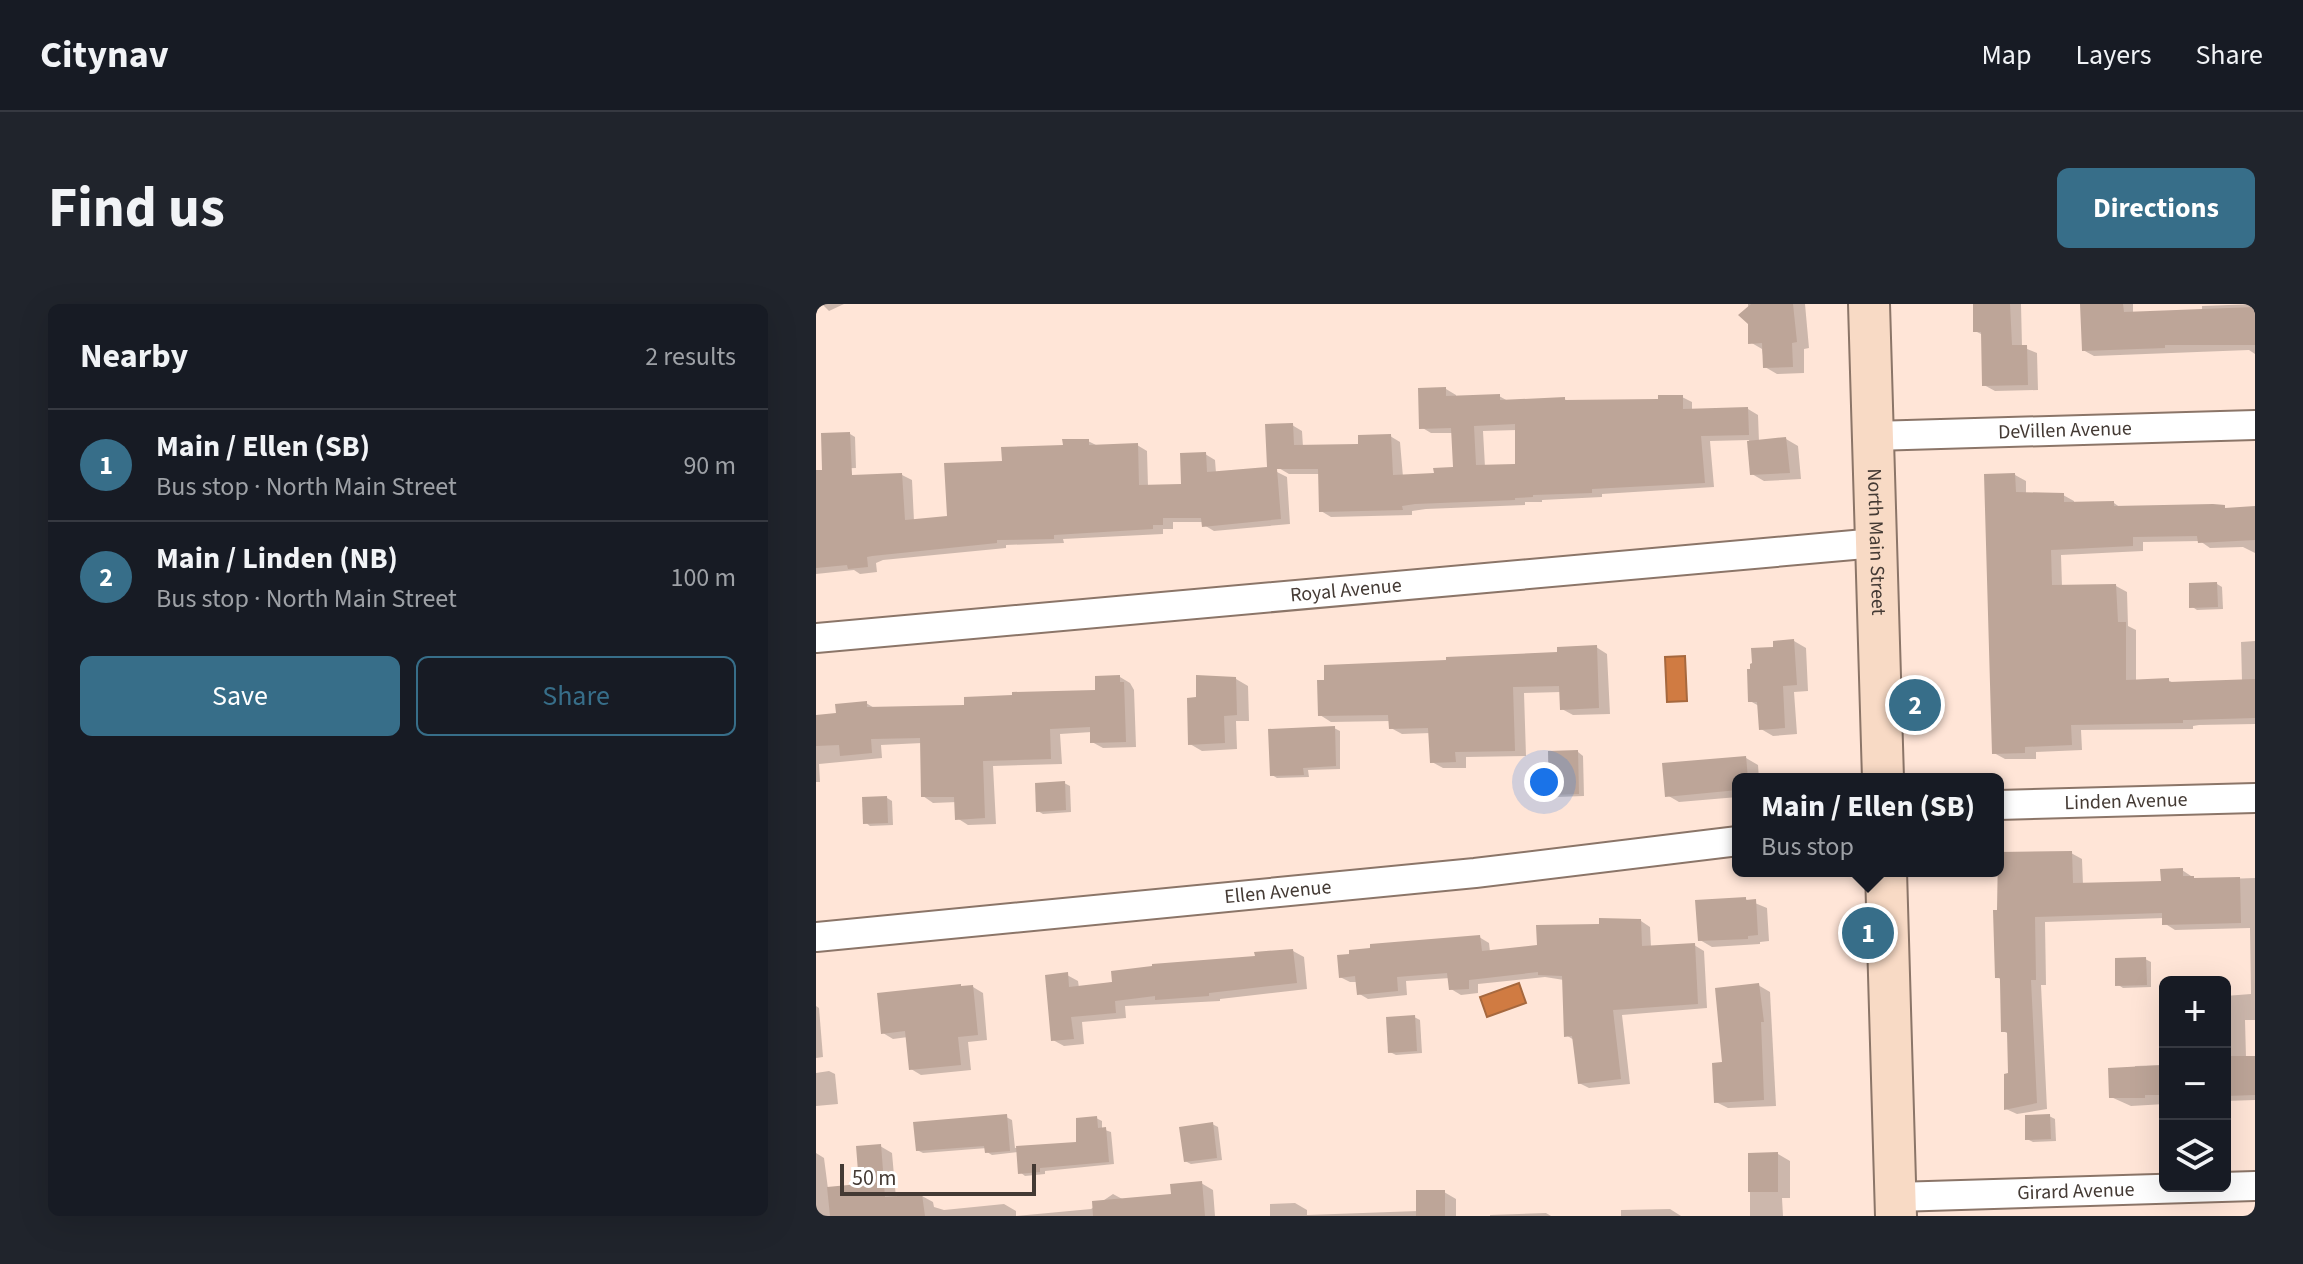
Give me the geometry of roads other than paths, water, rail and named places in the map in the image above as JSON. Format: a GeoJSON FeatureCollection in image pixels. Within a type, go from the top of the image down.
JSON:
{"type":"FeatureCollection","features":[{"type":"Feature","properties":{"kind":"main road","name":"North Main Street"},"geometry":{"type":"LineString","coordinates":[[1869,304],[1883,773]]}},
{"type":"Feature","properties":{"kind":"main road"},"geometry":{"type":"LineString","coordinates":[[1886,877],[1896,1207]]}},
{"type":"Feature","properties":{"kind":"street","name":"DeVillen Avenue"},"geometry":{"type":"LineString","coordinates":[[1873,436],[2255,425]]}},
{"type":"Feature","properties":{"kind":"street","name":"Royal Avenue"},"geometry":{"type":"LineString","coordinates":[[816,638],[1876,543]]}},
{"type":"Feature","properties":{"kind":"street","name":"Linden Avenue"},"geometry":{"type":"LineString","coordinates":[[2004,805],[2255,798]]}},
{"type":"Feature","properties":{"kind":"street","name":"Ellen Avenue"},"geometry":{"type":"LineString","coordinates":[[816,937],[1475,873],[1732,842]]}},
{"type":"Feature","properties":{"kind":"street","name":"Girard Avenue"},"geometry":{"type":"LineString","coordinates":[[1896,1207],[2255,1186]]}},
{"type":"Feature","properties":{"kind":"place","name":"Main / Linden (NB)"},"geometry":{"type":"Point","coordinates":[1915,705]}},
{"type":"Feature","properties":{"kind":"place","name":"Main / Ellen (SB)"},"geometry":{"type":"Point","coordinates":[1868,933]}}]}
